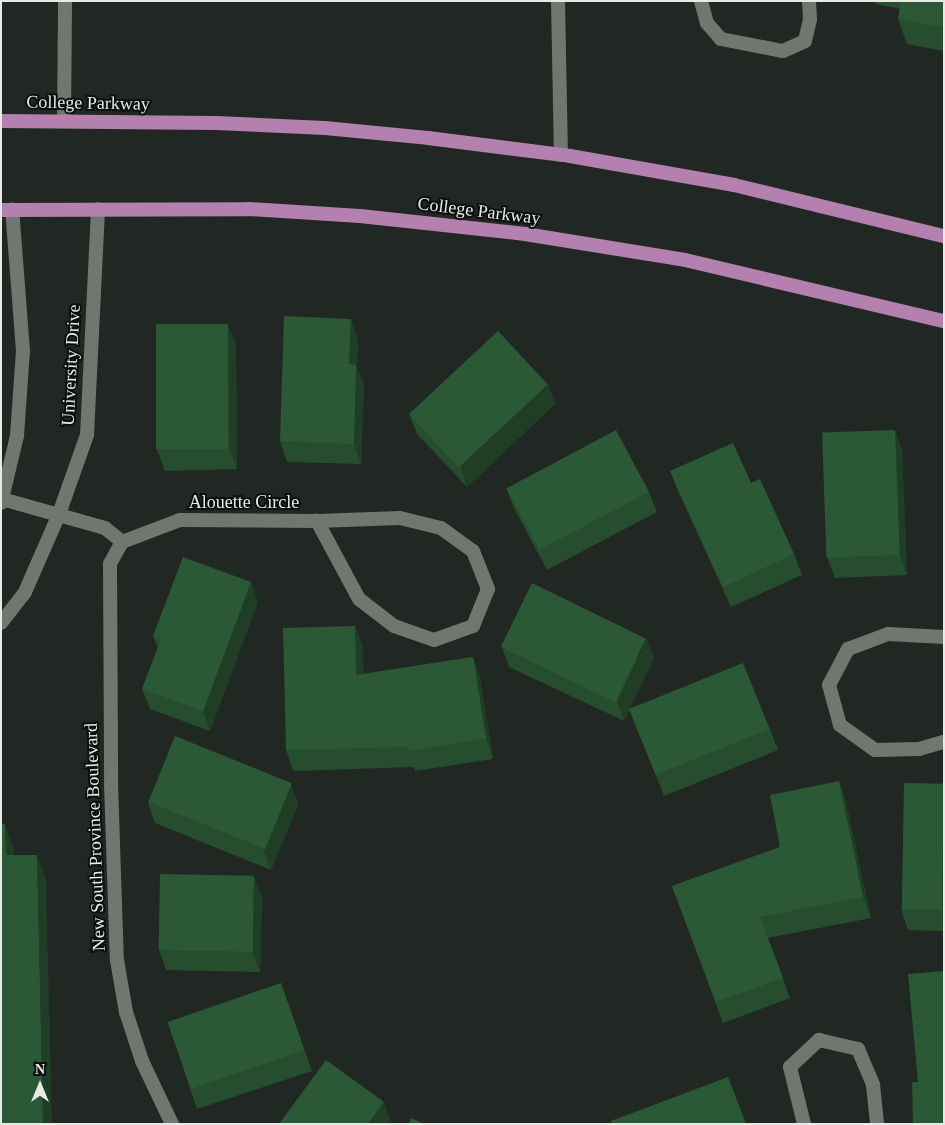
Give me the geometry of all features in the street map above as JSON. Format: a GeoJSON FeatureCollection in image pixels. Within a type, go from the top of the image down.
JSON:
{"type":"FeatureCollection","features":[{"type":"Feature","properties":{"kind":"main road","name":"College Parkway"},"geometry":{"type":"LineString","coordinates":[[1,120],[325,128],[561,155],[734,185],[944,236]]}},
{"type":"Feature","properties":{"kind":"main road","name":"College Parkway"},"geometry":{"type":"LineString","coordinates":[[7,210],[258,209],[360,216],[524,234],[685,260],[944,321]]}},
{"type":"Feature","properties":{"kind":"street"},"geometry":{"type":"LineString","coordinates":[[64,121],[65,1]]}},
{"type":"Feature","properties":{"kind":"street"},"geometry":{"type":"LineString","coordinates":[[558,1],[561,155]]}},
{"type":"Feature","properties":{"kind":"street"},"geometry":{"type":"LineString","coordinates":[[701,1],[707,23],[721,39],[783,51],[805,41],[810,20],[809,1]]}},
{"type":"Feature","properties":{"kind":"street","name":"University Drive"},"geometry":{"type":"LineString","coordinates":[[1,623],[26,592],[59,514],[87,435],[98,209]]}},
{"type":"Feature","properties":{"kind":"street"},"geometry":{"type":"LineString","coordinates":[[7,210],[23,359],[17,436],[2,501],[59,514],[105,528],[122,542]]}},
{"type":"Feature","properties":{"kind":"street","name":"Alouette Circle"},"geometry":{"type":"LineString","coordinates":[[122,542],[180,520],[317,521],[400,518],[442,528],[473,551],[488,589],[473,626],[434,640],[394,626],[359,599],[317,521]]}},
{"type":"Feature","properties":{"kind":"street","name":"New South Province Boulevard"},"geometry":{"type":"LineString","coordinates":[[122,542],[110,564],[111,783],[117,960],[126,1012],[142,1061],[172,1124]]}},
{"type":"Feature","properties":{"kind":"street"},"geometry":{"type":"LineString","coordinates":[[944,637],[888,634],[848,649],[829,685],[840,725],[874,750],[919,749],[944,742]]}},
{"type":"Feature","properties":{"kind":"street"},"geometry":{"type":"LineString","coordinates":[[804,1124],[790,1067],[820,1040],[858,1049],[873,1085],[877,1124]]}},
{"type":"Feature","properties":{"kind":"building"},"geometry":{"type":"Polygon","coordinates":[[[901,1],[944,1],[944,27],[898,19],[901,1]]]}},
{"type":"Feature","properties":{"kind":"building"},"geometry":{"type":"Polygon","coordinates":[[[284,316],[351,319],[349,364],[356,365],[354,444],[280,441],[284,316]]]}},
{"type":"Feature","properties":{"kind":"building"},"geometry":{"type":"Polygon","coordinates":[[[156,324],[228,324],[228,449],[156,449],[156,324]]]}},
{"type":"Feature","properties":{"kind":"building"},"geometry":{"type":"Polygon","coordinates":[[[498,331],[548,384],[459,468],[409,414],[498,331]]]}},
{"type":"Feature","properties":{"kind":"building"},"geometry":{"type":"Polygon","coordinates":[[[616,430],[649,492],[539,550],[507,488],[616,430]]]}},
{"type":"Feature","properties":{"kind":"building"},"geometry":{"type":"Polygon","coordinates":[[[895,430],[899,555],[826,557],[822,433],[895,430]]]}},
{"type":"Feature","properties":{"kind":"building"},"geometry":{"type":"Polygon","coordinates":[[[733,443],[751,483],[760,479],[794,554],[723,587],[670,471],[733,443]]]}},
{"type":"Feature","properties":{"kind":"building"},"geometry":{"type":"Polygon","coordinates":[[[183,557],[251,582],[203,711],[142,689],[161,639],[153,636],[183,557]]]}},
{"type":"Feature","properties":{"kind":"building"},"geometry":{"type":"Polygon","coordinates":[[[532,583],[646,639],[615,702],[501,647],[532,583]]]}},
{"type":"Feature","properties":{"kind":"building"},"geometry":{"type":"Polygon","coordinates":[[[355,626],[356,675],[473,657],[486,738],[408,751],[407,747],[286,750],[283,628],[355,626]]]}},
{"type":"Feature","properties":{"kind":"building"},"geometry":{"type":"Polygon","coordinates":[[[743,663],[770,729],[656,775],[629,709],[743,663]]]}},
{"type":"Feature","properties":{"kind":"building"},"geometry":{"type":"Polygon","coordinates":[[[175,736],[292,783],[265,849],[148,802],[175,736]]]}},
{"type":"Feature","properties":{"kind":"building"},"geometry":{"type":"Polygon","coordinates":[[[839,781],[863,897],[760,917],[783,978],[716,1002],[672,886],[780,847],[770,795],[839,781]]]}},
{"type":"Feature","properties":{"kind":"building"},"geometry":{"type":"Polygon","coordinates":[[[904,783],[944,784],[942,910],[902,909],[904,783]]]}},
{"type":"Feature","properties":{"kind":"building"},"geometry":{"type":"Polygon","coordinates":[[[1,824],[5,824],[6,855],[37,855],[43,1124],[1,1124],[1,824]]]}},
{"type":"Feature","properties":{"kind":"building"},"geometry":{"type":"Polygon","coordinates":[[[160,874],[254,876],[253,952],[159,950],[160,874]]]}},
{"type":"Feature","properties":{"kind":"building"},"geometry":{"type":"Polygon","coordinates":[[[944,971],[944,1124],[913,1124],[912,1082],[918,1082],[908,974],[944,971]]]}},
{"type":"Feature","properties":{"kind":"building"},"geometry":{"type":"Polygon","coordinates":[[[281,983],[304,1050],[191,1089],[168,1022],[281,983]]]}},
{"type":"Feature","properties":{"kind":"building"},"geometry":{"type":"Polygon","coordinates":[[[326,1060],[384,1102],[368,1124],[279,1124],[326,1060]]]}},
{"type":"Feature","properties":{"kind":"building"},"geometry":{"type":"Polygon","coordinates":[[[728,1077],[746,1124],[612,1124],[611,1121],[728,1077]]]}},
{"type":"Feature","properties":{"kind":"building"},"geometry":{"type":"Polygon","coordinates":[[[411,1118],[425,1124],[409,1124],[411,1118]]]}}]}
